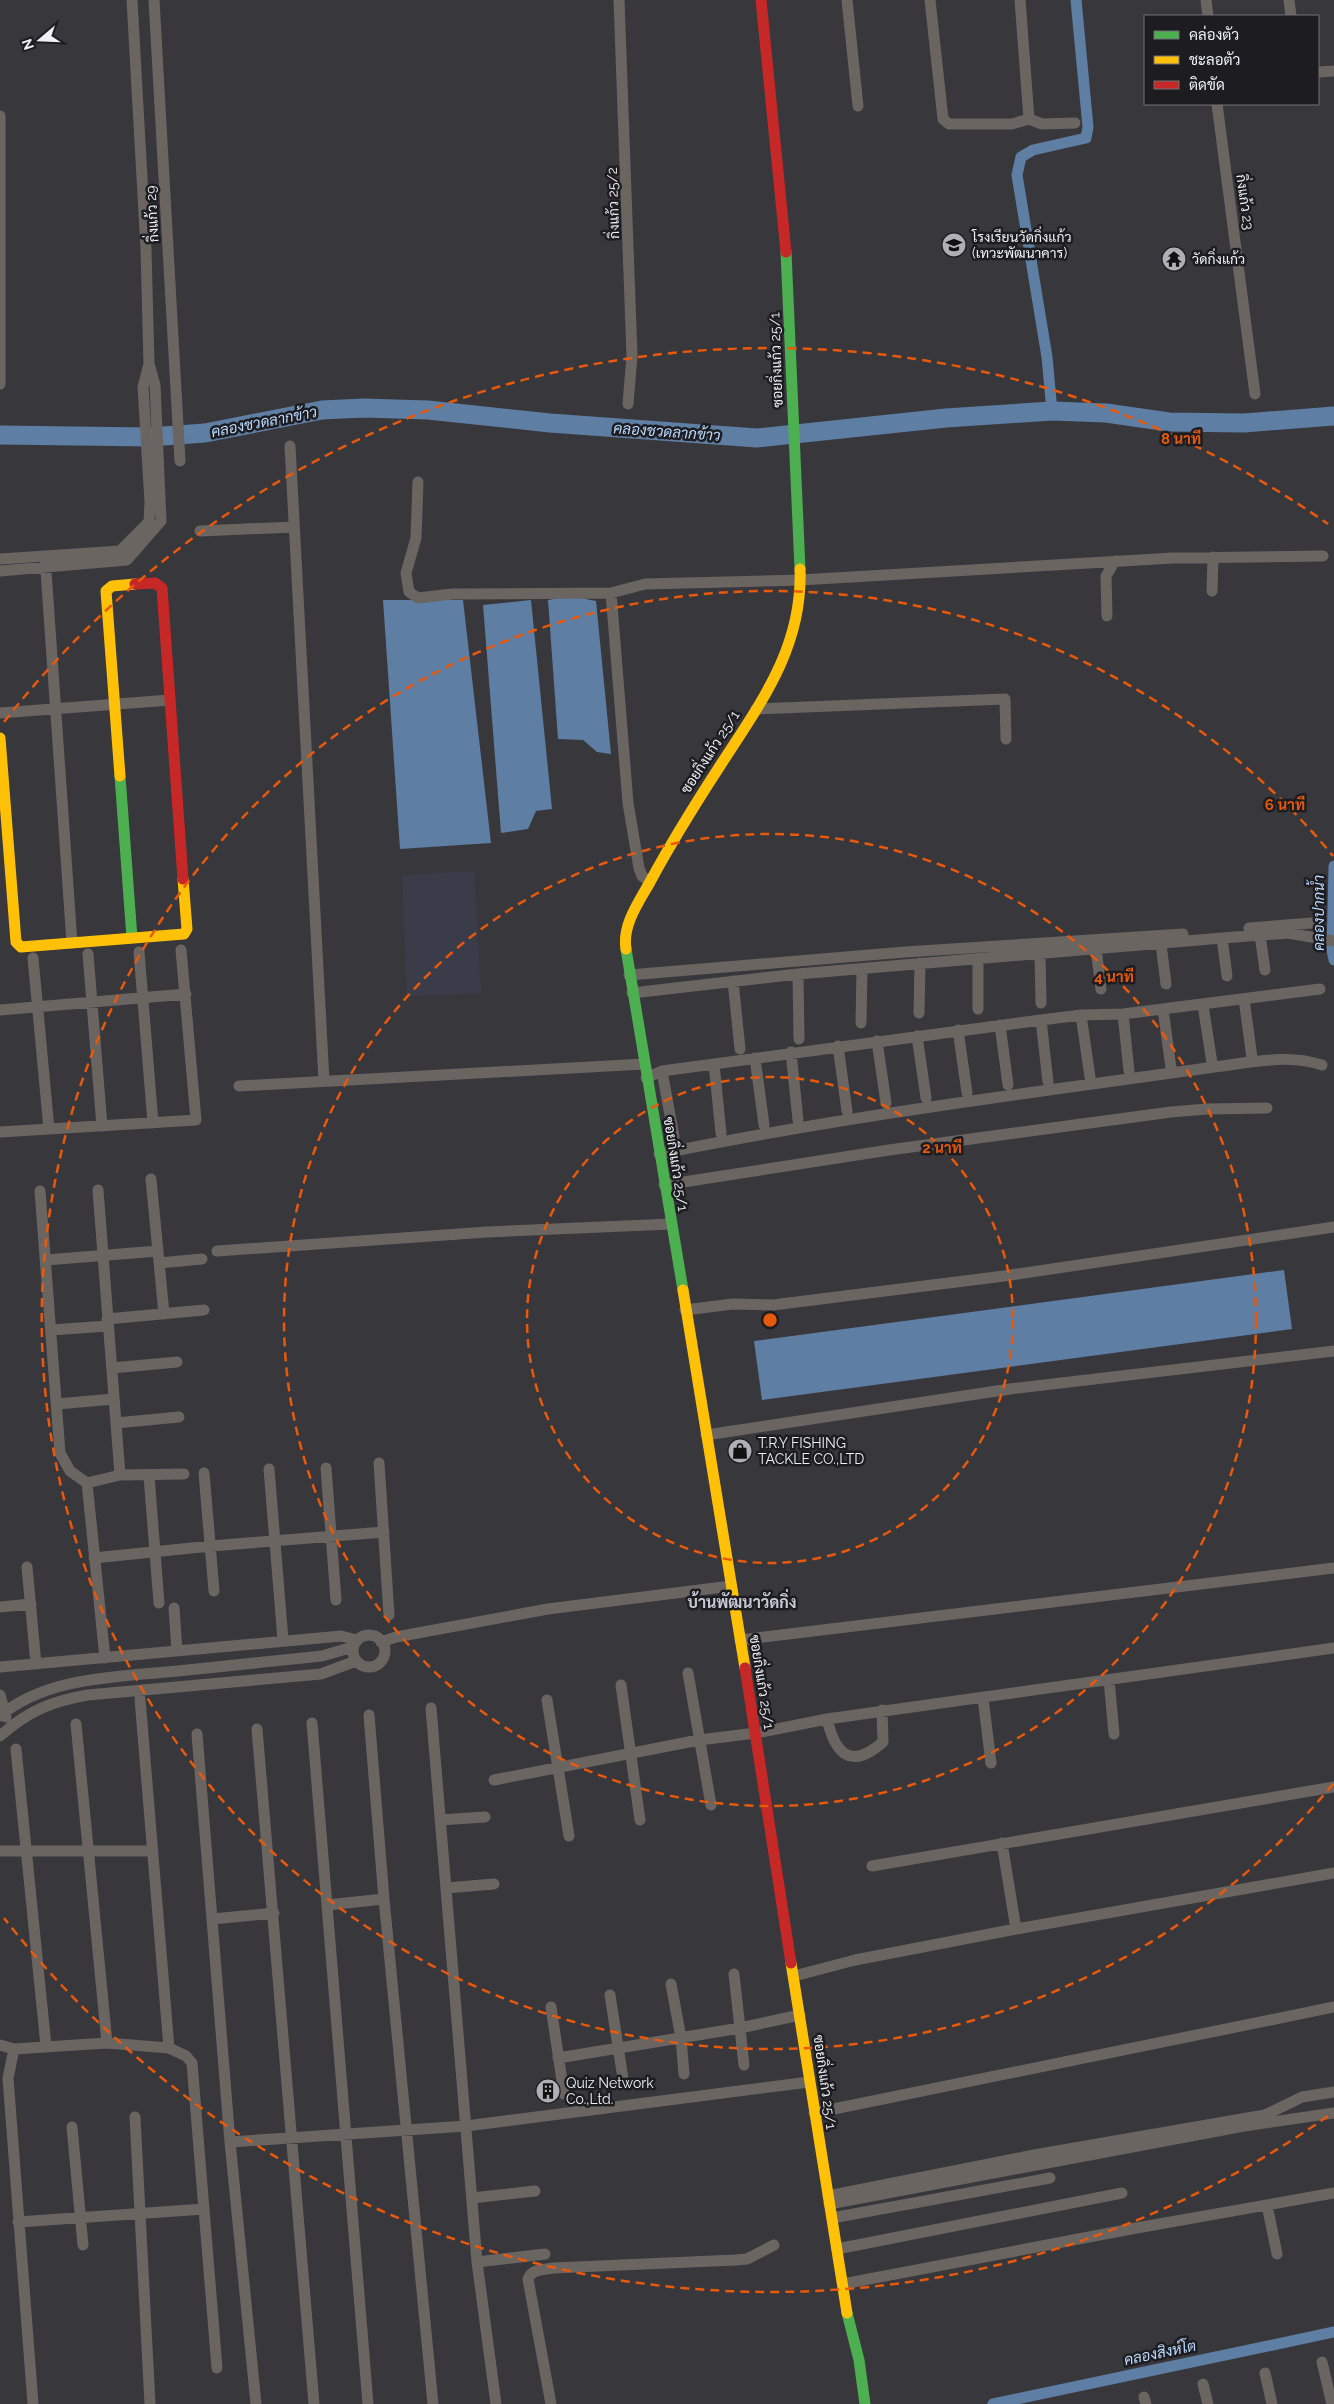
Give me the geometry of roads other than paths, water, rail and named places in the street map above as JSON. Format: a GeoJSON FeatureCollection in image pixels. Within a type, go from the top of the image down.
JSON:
{"type":"FeatureCollection","features":[{"type":"Feature","properties":{"kind":"street"},"geometry":{"type":"LineString","coordinates":[[0,559],[46,562],[127,560],[158,527],[161,521],[146,446],[143,387],[148,364],[145,239],[132,0]]}},
{"type":"Feature","properties":{"kind":"street","name":"กิ่งแก้ว 29"},"geometry":{"type":"LineString","coordinates":[[154,0],[180,427],[180,458]]}},
{"type":"Feature","properties":{"kind":"street","name":"กิ่งแก้ว 25/2"},"geometry":{"type":"LineString","coordinates":[[619,0],[632,356],[628,404]]}},
{"type":"Feature","properties":{"kind":"street","name":"ซอยกิ่งแก้ว 25/1"},"geometry":{"type":"LineString","coordinates":[[761,0],[786,243],[800,580],[797,616],[791,641],[769,690],[700,795],[650,882],[628,925],[625,944],[756,1733],[828,2200],[850,2330],[861,2365],[866,2404]]}},
{"type":"Feature","properties":{"kind":"street"},"geometry":{"type":"LineString","coordinates":[[847,0],[858,106]]}},
{"type":"Feature","properties":{"kind":"street"},"geometry":{"type":"LineString","coordinates":[[930,0],[943,118],[946,122],[949,124],[1012,124],[1029,119],[1042,124],[1076,123]]}},
{"type":"Feature","properties":{"kind":"street"},"geometry":{"type":"LineString","coordinates":[[1020,0],[1029,119]]}},
{"type":"Feature","properties":{"kind":"street"},"geometry":{"type":"LineString","coordinates":[[1206,0],[1208,15]]}},
{"type":"Feature","properties":{"kind":"street"},"geometry":{"type":"LineString","coordinates":[[1289,0],[1291,15]]}},
{"type":"Feature","properties":{"kind":"street"},"geometry":{"type":"LineString","coordinates":[[1319,72],[1334,71]]}},
{"type":"Feature","properties":{"kind":"street","name":"กิ่งแก้ว 23"},"geometry":{"type":"LineString","coordinates":[[1217,105],[1255,394]]}},
{"type":"Feature","properties":{"kind":"street"},"geometry":{"type":"LineString","coordinates":[[0,116],[0,384]]}},
{"type":"Feature","properties":{"kind":"street"},"geometry":{"type":"LineString","coordinates":[[148,364],[155,385],[158,428],[156,502]]}},
{"type":"Feature","properties":{"kind":"street"},"geometry":{"type":"LineString","coordinates":[[290,446],[324,1081]]}},
{"type":"Feature","properties":{"kind":"street"},"geometry":{"type":"LineString","coordinates":[[418,482],[416,538],[406,573],[406,586],[415,597],[452,594],[611,593],[646,584],[800,580],[1115,561],[1213,557],[1323,556]]}},
{"type":"Feature","properties":{"kind":"street"},"geometry":{"type":"LineString","coordinates":[[200,531],[294,527]]}},
{"type":"Feature","properties":{"kind":"street"},"geometry":{"type":"LineString","coordinates":[[1212,591],[1213,557]]}},
{"type":"Feature","properties":{"kind":"street"},"geometry":{"type":"LineString","coordinates":[[1107,616],[1106,576],[1115,561]]}},
{"type":"Feature","properties":{"kind":"street"},"geometry":{"type":"LineString","coordinates":[[0,570],[46,562]]}},
{"type":"Feature","properties":{"kind":"street"},"geometry":{"type":"LineString","coordinates":[[46,562],[54,710],[72,943]]}},
{"type":"Feature","properties":{"kind":"street"},"geometry":{"type":"LineString","coordinates":[[0,738],[16,942],[22,947],[184,934],[187,929],[162,588],[156,583],[112,586],[106,591],[132,938]]}},
{"type":"Feature","properties":{"kind":"street"},"geometry":{"type":"LineString","coordinates":[[611,593],[628,803],[639,868],[642,876],[650,882]]}},
{"type":"Feature","properties":{"kind":"street"},"geometry":{"type":"LineString","coordinates":[[756,709],[1005,698],[1006,739]]}},
{"type":"Feature","properties":{"kind":"street"},"geometry":{"type":"LineString","coordinates":[[0,713],[170,700]]}},
{"type":"Feature","properties":{"kind":"street"},"geometry":{"type":"LineString","coordinates":[[629,975],[905,952],[1173,935],[1312,923]]}},
{"type":"Feature","properties":{"kind":"street"},"geometry":{"type":"LineString","coordinates":[[632,993],[798,974],[1260,935],[1288,934],[1334,941]]}},
{"type":"Feature","properties":{"kind":"street"},"geometry":{"type":"LineString","coordinates":[[1260,935],[1265,970]]}},
{"type":"Feature","properties":{"kind":"street"},"geometry":{"type":"LineString","coordinates":[[1222,938],[1227,976]]}},
{"type":"Feature","properties":{"kind":"street"},"geometry":{"type":"LineString","coordinates":[[1161,944],[1166,984]]}},
{"type":"Feature","properties":{"kind":"street"},"geometry":{"type":"LineString","coordinates":[[1096,948],[1101,989]]}},
{"type":"Feature","properties":{"kind":"street"},"geometry":{"type":"LineString","coordinates":[[0,1132],[196,1120],[181,950]]}},
{"type":"Feature","properties":{"kind":"street"},"geometry":{"type":"LineString","coordinates":[[139,952],[153,1123]]}},
{"type":"Feature","properties":{"kind":"street"},"geometry":{"type":"LineString","coordinates":[[88,954],[102,1126]]}},
{"type":"Feature","properties":{"kind":"street"},"geometry":{"type":"LineString","coordinates":[[1040,954],[1041,1003]]}},
{"type":"Feature","properties":{"kind":"street"},"geometry":{"type":"LineString","coordinates":[[34,958],[49,1129]]}},
{"type":"Feature","properties":{"kind":"street"},"geometry":{"type":"LineString","coordinates":[[978,959],[978,1009]]}},
{"type":"Feature","properties":{"kind":"street"},"geometry":{"type":"LineString","coordinates":[[919,1013],[920,963]]}},
{"type":"Feature","properties":{"kind":"street"},"geometry":{"type":"LineString","coordinates":[[861,1023],[862,969]]}},
{"type":"Feature","properties":{"kind":"street"},"geometry":{"type":"LineString","coordinates":[[798,974],[799,1038]]}},
{"type":"Feature","properties":{"kind":"street"},"geometry":{"type":"LineString","coordinates":[[733,981],[740,1049]]}},
{"type":"Feature","properties":{"kind":"street"},"geometry":{"type":"LineString","coordinates":[[646,1078],[662,1071],[791,1052],[1082,1015],[1124,1014],[1320,989]]}},
{"type":"Feature","properties":{"kind":"street"},"geometry":{"type":"LineString","coordinates":[[0,1010],[186,994]]}},
{"type":"Feature","properties":{"kind":"street"},"geometry":{"type":"LineString","coordinates":[[1244,999],[1252,1058]]}},
{"type":"Feature","properties":{"kind":"street"},"geometry":{"type":"LineString","coordinates":[[1203,1005],[1212,1063]]}},
{"type":"Feature","properties":{"kind":"street"},"geometry":{"type":"LineString","coordinates":[[1163,1009],[1171,1068]]}},
{"type":"Feature","properties":{"kind":"street"},"geometry":{"type":"LineString","coordinates":[[1124,1014],[1129,1072]]}},
{"type":"Feature","properties":{"kind":"street"},"geometry":{"type":"LineString","coordinates":[[1082,1015],[1090,1077]]}},
{"type":"Feature","properties":{"kind":"street"},"geometry":{"type":"LineString","coordinates":[[1041,1020],[1048,1082]]}},
{"type":"Feature","properties":{"kind":"street"},"geometry":{"type":"LineString","coordinates":[[1000,1025],[1008,1085]]}},
{"type":"Feature","properties":{"kind":"street"},"geometry":{"type":"LineString","coordinates":[[958,1030],[966,1093]]}},
{"type":"Feature","properties":{"kind":"street"},"geometry":{"type":"LineString","coordinates":[[918,1036],[926,1098]]}},
{"type":"Feature","properties":{"kind":"street"},"geometry":{"type":"LineString","coordinates":[[877,1041],[886,1103]]}},
{"type":"Feature","properties":{"kind":"street"},"geometry":{"type":"LineString","coordinates":[[838,1046],[847,1111]]}},
{"type":"Feature","properties":{"kind":"street"},"geometry":{"type":"LineString","coordinates":[[791,1052],[798,1120]]}},
{"type":"Feature","properties":{"kind":"street"},"geometry":{"type":"LineString","coordinates":[[755,1058],[764,1125]]}},
{"type":"Feature","properties":{"kind":"street"},"geometry":{"type":"LineString","coordinates":[[659,1154],[767,1132],[878,1114],[1250,1062],[1287,1058],[1322,1065]]}},
{"type":"Feature","properties":{"kind":"street"},"geometry":{"type":"LineString","coordinates":[[239,1086],[644,1064]]}},
{"type":"Feature","properties":{"kind":"street"},"geometry":{"type":"LineString","coordinates":[[714,1064],[720,1133]]}},
{"type":"Feature","properties":{"kind":"street"},"geometry":{"type":"LineString","coordinates":[[662,1071],[674,1137]]}},
{"type":"Feature","properties":{"kind":"street"},"geometry":{"type":"LineString","coordinates":[[664,1185],[889,1150],[1171,1112],[1207,1108],[1267,1108]]}},
{"type":"Feature","properties":{"kind":"street"},"geometry":{"type":"LineString","coordinates":[[151,1179],[164,1314]]}},
{"type":"Feature","properties":{"kind":"street"},"geometry":{"type":"LineString","coordinates":[[98,1190],[120,1475]]}},
{"type":"Feature","properties":{"kind":"street"},"geometry":{"type":"LineString","coordinates":[[40,1191],[60,1453],[64,1462],[70,1471],[87,1483],[120,1475],[184,1474]]}},
{"type":"Feature","properties":{"kind":"street"},"geometry":{"type":"LineString","coordinates":[[217,1251],[487,1232],[671,1224]]}},
{"type":"Feature","properties":{"kind":"street"},"geometry":{"type":"LineString","coordinates":[[685,1310],[733,1304],[773,1305],[976,1279],[1330,1227]]}},
{"type":"Feature","properties":{"kind":"street"},"geometry":{"type":"LineString","coordinates":[[46,1260],[102,1255],[202,1259]]}},
{"type":"Feature","properties":{"kind":"street"},"geometry":{"type":"LineString","coordinates":[[52,1330],[204,1310]]}},
{"type":"Feature","properties":{"kind":"street"},"geometry":{"type":"LineString","coordinates":[[706,1435],[1010,1390],[1334,1351]]}},
{"type":"Feature","properties":{"kind":"street"},"geometry":{"type":"LineString","coordinates":[[112,1368],[177,1362]]}},
{"type":"Feature","properties":{"kind":"street"},"geometry":{"type":"LineString","coordinates":[[57,1404],[114,1399]]}},
{"type":"Feature","properties":{"kind":"street"},"geometry":{"type":"LineString","coordinates":[[116,1423],[179,1417]]}},
{"type":"Feature","properties":{"kind":"street"},"geometry":{"type":"LineString","coordinates":[[379,1463],[389,1615]]}},
{"type":"Feature","properties":{"kind":"street"},"geometry":{"type":"LineString","coordinates":[[326,1468],[336,1600]]}},
{"type":"Feature","properties":{"kind":"street"},"geometry":{"type":"LineString","coordinates":[[269,1469],[283,1640]]}},
{"type":"Feature","properties":{"kind":"street"},"geometry":{"type":"LineString","coordinates":[[204,1473],[214,1591]]}},
{"type":"Feature","properties":{"kind":"street"},"geometry":{"type":"LineString","coordinates":[[149,1476],[159,1603]]}},
{"type":"Feature","properties":{"kind":"street"},"geometry":{"type":"LineString","coordinates":[[87,1483],[105,1658]]}},
{"type":"Feature","properties":{"kind":"street"},"geometry":{"type":"LineString","coordinates":[[94,1558],[211,1546],[384,1532]]}},
{"type":"Feature","properties":{"kind":"street"},"geometry":{"type":"LineString","coordinates":[[27,1568],[36,1664]]}},
{"type":"Feature","properties":{"kind":"street"},"geometry":{"type":"LineString","coordinates":[[740,1640],[1334,1568]]}},
{"type":"Feature","properties":{"kind":"street"},"geometry":{"type":"LineString","coordinates":[[381,1642],[396,1637],[548,1609],[731,1586]]}},
{"type":"Feature","properties":{"kind":"street"},"geometry":{"type":"LineString","coordinates":[[0,1607],[31,1604]]}},
{"type":"Feature","properties":{"kind":"street"},"geometry":{"type":"LineString","coordinates":[[174,1608],[177,1651]]}},
{"type":"Feature","properties":{"kind":"street"},"geometry":{"type":"LineString","coordinates":[[2,1714],[26,1699],[61,1686],[152,1674],[322,1656],[370,1635],[381,1642],[384,1655],[378,1664],[368,1667],[356,1660]]}},
{"type":"Feature","properties":{"kind":"street"},"geometry":{"type":"LineString","coordinates":[[0,1667],[341,1636],[355,1643]]}},
{"type":"Feature","properties":{"kind":"street"},"geometry":{"type":"LineString","coordinates":[[355,1643],[356,1660]]}},
{"type":"Feature","properties":{"kind":"street"},"geometry":{"type":"LineString","coordinates":[[494,1780],[699,1740],[756,1733],[827,1718],[983,1698],[1334,1648]]}},
{"type":"Feature","properties":{"kind":"street"},"geometry":{"type":"LineString","coordinates":[[291,1659],[293,1676]]}},
{"type":"Feature","properties":{"kind":"street"},"geometry":{"type":"LineString","coordinates":[[0,1736],[10,1726],[43,1706],[60,1700],[88,1695],[321,1674],[356,1660]]}},
{"type":"Feature","properties":{"kind":"street"},"geometry":{"type":"LineString","coordinates":[[688,1673],[711,1805]]}},
{"type":"Feature","properties":{"kind":"street"},"geometry":{"type":"LineString","coordinates":[[152,1674],[154,1689]]}},
{"type":"Feature","properties":{"kind":"street"},"geometry":{"type":"LineString","coordinates":[[1109,1680],[1114,1734]]}},
{"type":"Feature","properties":{"kind":"street"},"geometry":{"type":"LineString","coordinates":[[621,1685],[640,1820]]}},
{"type":"Feature","properties":{"kind":"street"},"geometry":{"type":"LineString","coordinates":[[0,1695],[2,1714],[10,1726]]}},
{"type":"Feature","properties":{"kind":"street"},"geometry":{"type":"LineString","coordinates":[[983,1698],[991,1763]]}},
{"type":"Feature","properties":{"kind":"street"},"geometry":{"type":"LineString","coordinates":[[140,1699],[169,2048]]}},
{"type":"Feature","properties":{"kind":"street"},"geometry":{"type":"LineString","coordinates":[[547,1700],[569,1836]]}},
{"type":"Feature","properties":{"kind":"street"},"geometry":{"type":"LineString","coordinates":[[431,1708],[477,2262],[496,2404]]}},
{"type":"Feature","properties":{"kind":"street"},"geometry":{"type":"LineString","coordinates":[[827,1718],[832,1740],[838,1749],[846,1755],[854,1756],[874,1749],[882,1742],[882,1710]]}},
{"type":"Feature","properties":{"kind":"street"},"geometry":{"type":"LineString","coordinates":[[369,1715],[384,1899],[433,2404]]}},
{"type":"Feature","properties":{"kind":"street"},"geometry":{"type":"LineString","coordinates":[[312,1723],[368,2404]]}},
{"type":"Feature","properties":{"kind":"street"},"geometry":{"type":"LineString","coordinates":[[76,1724],[107,2043]]}},
{"type":"Feature","properties":{"kind":"street"},"geometry":{"type":"LineString","coordinates":[[257,1729],[314,2404]]}},
{"type":"Feature","properties":{"kind":"street"},"geometry":{"type":"LineString","coordinates":[[197,1734],[230,2142],[256,2404]]}},
{"type":"Feature","properties":{"kind":"street"},"geometry":{"type":"LineString","coordinates":[[16,1749],[46,2046]]}},
{"type":"Feature","properties":{"kind":"street"},"geometry":{"type":"LineString","coordinates":[[872,1866],[1334,1787]]}},
{"type":"Feature","properties":{"kind":"street"},"geometry":{"type":"LineString","coordinates":[[440,1820],[485,1817]]}},
{"type":"Feature","properties":{"kind":"street"},"geometry":{"type":"LineString","coordinates":[[1002,1843],[1016,1929]]}},
{"type":"Feature","properties":{"kind":"street"},"geometry":{"type":"LineString","coordinates":[[0,1851],[152,1852]]}},
{"type":"Feature","properties":{"kind":"street"},"geometry":{"type":"LineString","coordinates":[[794,1976],[855,1960],[1016,1929],[1334,1873]]}},
{"type":"Feature","properties":{"kind":"street"},"geometry":{"type":"LineString","coordinates":[[446,1888],[494,1884]]}},
{"type":"Feature","properties":{"kind":"street"},"geometry":{"type":"LineString","coordinates":[[327,1905],[384,1899]]}},
{"type":"Feature","properties":{"kind":"street"},"geometry":{"type":"LineString","coordinates":[[213,1919],[274,1913]]}},
{"type":"Feature","properties":{"kind":"street"},"geometry":{"type":"LineString","coordinates":[[734,1974],[744,2064]]}},
{"type":"Feature","properties":{"kind":"street"},"geometry":{"type":"LineString","coordinates":[[671,1984],[684,2074]]}},
{"type":"Feature","properties":{"kind":"street"},"geometry":{"type":"LineString","coordinates":[[610,1995],[624,2085]]}},
{"type":"Feature","properties":{"kind":"street"},"geometry":{"type":"LineString","coordinates":[[551,2007],[564,2094]]}},
{"type":"Feature","properties":{"kind":"street"},"geometry":{"type":"LineString","coordinates":[[814,2113],[1334,2007]]}},
{"type":"Feature","properties":{"kind":"street"},"geometry":{"type":"LineString","coordinates":[[558,2058],[740,2028],[800,2015]]}},
{"type":"Feature","properties":{"kind":"street"},"geometry":{"type":"LineString","coordinates":[[0,2046],[14,2049],[107,2043],[169,2048],[186,2056],[192,2063],[217,2368]]}},
{"type":"Feature","properties":{"kind":"street"},"geometry":{"type":"LineString","coordinates":[[14,2049],[8,2078],[33,2404]]}},
{"type":"Feature","properties":{"kind":"street"},"geometry":{"type":"LineString","coordinates":[[230,2142],[466,2126],[809,2082]]}},
{"type":"Feature","properties":{"kind":"street"},"geometry":{"type":"LineString","coordinates":[[828,2200],[1034,2155],[1265,2115],[1302,2097],[1334,2092]]}},
{"type":"Feature","properties":{"kind":"street"},"geometry":{"type":"LineString","coordinates":[[828,2200],[1334,2112]]}},
{"type":"Feature","properties":{"kind":"street"},"geometry":{"type":"LineString","coordinates":[[135,2117],[142,2212],[150,2404]]}},
{"type":"Feature","properties":{"kind":"street"},"geometry":{"type":"LineString","coordinates":[[72,2126],[83,2245]]}},
{"type":"Feature","properties":{"kind":"street"},"geometry":{"type":"LineString","coordinates":[[832,2218],[1050,2178]]}},
{"type":"Feature","properties":{"kind":"street"},"geometry":{"type":"LineString","coordinates":[[472,2198],[535,2192]]}},
{"type":"Feature","properties":{"kind":"street"},"geometry":{"type":"LineString","coordinates":[[837,2249],[1122,2193]]}},
{"type":"Feature","properties":{"kind":"street"},"geometry":{"type":"LineString","coordinates":[[843,2284],[1334,2193]]}},
{"type":"Feature","properties":{"kind":"street"},"geometry":{"type":"LineString","coordinates":[[1268,2205],[1278,2254]]}},
{"type":"Feature","properties":{"kind":"street"},"geometry":{"type":"LineString","coordinates":[[18,2222],[80,2216],[204,2209]]}},
{"type":"Feature","properties":{"kind":"street"},"geometry":{"type":"LineString","coordinates":[[551,2404],[528,2279],[530,2274],[535,2271],[552,2268],[747,2259],[774,2245]]}},
{"type":"Feature","properties":{"kind":"street"},"geometry":{"type":"LineString","coordinates":[[477,2262],[545,2254]]}},
{"type":"Feature","properties":{"kind":"street"},"geometry":{"type":"LineString","coordinates":[[1322,2362],[1332,2404]]}},
{"type":"Feature","properties":{"kind":"street"},"geometry":{"type":"LineString","coordinates":[[1265,2373],[1272,2404]]}},
{"type":"Feature","properties":{"kind":"street"},"geometry":{"type":"LineString","coordinates":[[1203,2384],[1208,2404]]}},
{"type":"Feature","properties":{"kind":"water"},"geometry":{"type":"Polygon","coordinates":[[[570,596],[596,601],[611,754],[597,752],[583,740],[558,739],[548,600],[570,596]]]}},
{"type":"Feature","properties":{"kind":"water"},"geometry":{"type":"Polygon","coordinates":[[[383,600],[463,600],[491,843],[400,849],[383,600]]]}},
{"type":"Feature","properties":{"kind":"water"},"geometry":{"type":"Polygon","coordinates":[[[531,600],[552,809],[536,811],[528,829],[501,833],[483,605],[531,600]]]}},
{"type":"Feature","properties":{"kind":"water"},"geometry":{"type":"Polygon","coordinates":[[[1284,1270],[1292,1329],[762,1400],[754,1341],[1284,1270]]]}},
{"type":"Feature","properties":{"kind":"waterway"},"geometry":{"type":"LineString","coordinates":[[1052,411],[1047,357],[1017,175],[1021,157],[1033,150],[1086,138],[1088,127],[1076,0]]}},
{"type":"Feature","properties":{"kind":"waterway","name":"คลองชวดลากข้าว"},"geometry":{"type":"LineString","coordinates":[[0,435],[150,437],[205,433],[322,410],[364,408],[428,410],[550,423],[757,438],[946,418],[1052,411],[1106,413],[1169,422],[1244,423],[1334,416]]}},
{"type":"Feature","properties":{"kind":"waterway","name":"คลองปากน้ำ"},"geometry":{"type":"LineString","coordinates":[[1334,866],[1332,950],[1334,960]]}},
{"type":"Feature","properties":{"kind":"waterway","name":"คลองสิงห์โต"},"geometry":{"type":"LineString","coordinates":[[993,2404],[1334,2332]]}},
{"type":"Feature","properties":{"kind":"place","name":"โรงเรียนวัดกิ่งแก้ว (เทวะพัฒนาคาร)"},"geometry":{"type":"Point","coordinates":[954,245]}},
{"type":"Feature","properties":{"kind":"place","name":"วัดกิ่งแก้ว"},"geometry":{"type":"Point","coordinates":[1174,259]}},
{"type":"Feature","properties":{"kind":"place","name":"T.R.Y FISHING TACKLE CO.,LTD"},"geometry":{"type":"Point","coordinates":[740,1451]}},
{"type":"Feature","properties":{"kind":"place","name":"Quiz Network Co.,Ltd."},"geometry":{"type":"Point","coordinates":[548,2091]}},
{"type":"Feature","properties":{"kind":"district","name":"บ้านพัฒนาวัดกิ่ง"},"geometry":{"type":"Point","coordinates":[742,1602]}}]}
